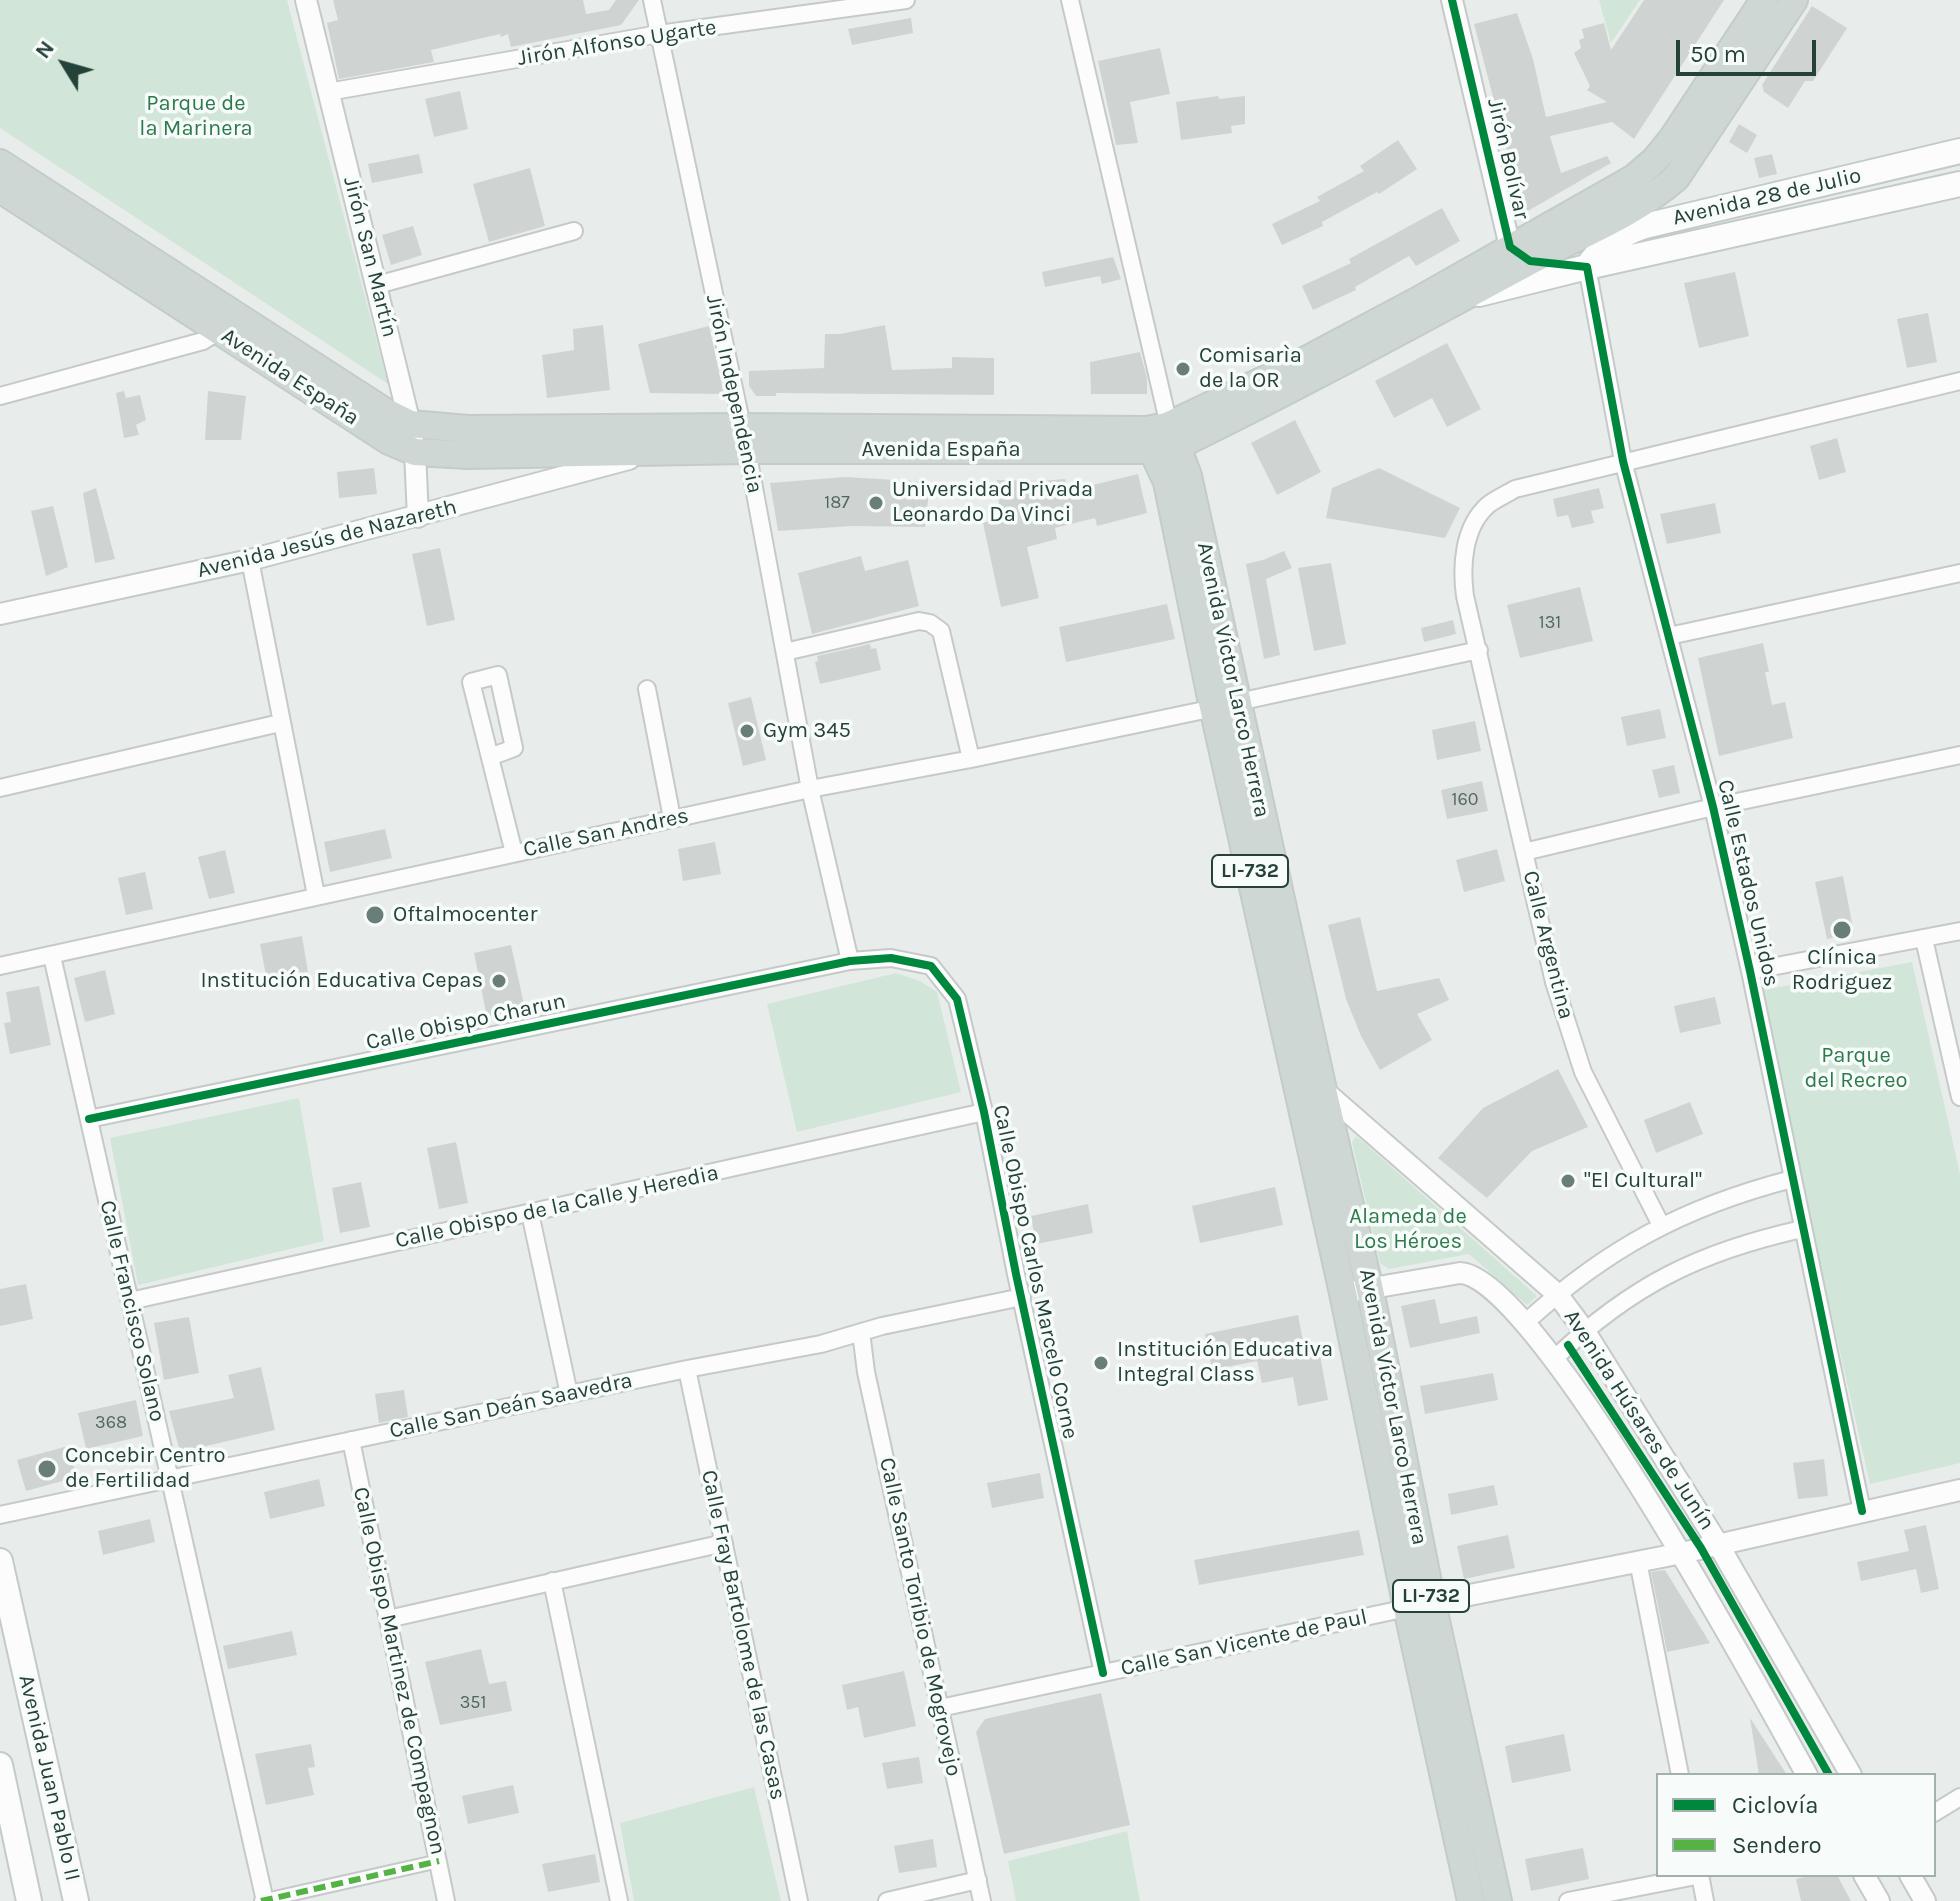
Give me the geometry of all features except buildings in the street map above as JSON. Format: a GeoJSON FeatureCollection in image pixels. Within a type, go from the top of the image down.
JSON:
{"type":"FeatureCollection","features":[{"type":"Feature","properties":{"kind":"main road","name":"Avenida España"},"geometry":{"type":"LineString","coordinates":[[1165,441],[1316,378],[1460,299],[1520,254],[1646,169],[1672,139],[1764,0]]}},
{"type":"Feature","properties":{"kind":"main road","name":"Avenida España"},"geometry":{"type":"LineString","coordinates":[[1165,441],[1417,301],[1520,254],[1641,205],[1676,178],[1794,0]]}},
{"type":"Feature","properties":{"kind":"main road","name":"Avenida 28 de Julio"},"geometry":{"type":"LineString","coordinates":[[1587,267],[1608,244],[1626,233],[1677,218],[1960,151]]}},
{"type":"Feature","properties":{"kind":"main road","name":"Avenida España"},"geometry":{"type":"LineString","coordinates":[[0,163],[384,411],[410,424],[468,429],[744,438],[1147,430],[1165,441]]}},
{"type":"Feature","properties":{"kind":"main road"},"geometry":{"type":"LineString","coordinates":[[1676,178],[1670,198],[1677,218]]}},
{"type":"Feature","properties":{"kind":"main road","name":"Avenida 28 de Julio"},"geometry":{"type":"LineString","coordinates":[[1460,299],[1587,267],[1960,184]]}},
{"type":"Feature","properties":{"kind":"main road","name":"Avenida España"},"geometry":{"type":"LineString","coordinates":[[0,189],[389,441],[415,452],[468,455],[652,453],[744,438]]}},
{"type":"Feature","properties":{"kind":"main road"},"geometry":{"type":"LineString","coordinates":[[1794,190],[1799,221]]}},
{"type":"Feature","properties":{"kind":"main road","name":"Avenida Víctor Larco Herrera"},"geometry":{"type":"LineString","coordinates":[[1165,441],[1167,482],[1323,1090],[1370,1290],[1471,1901]]}},
{"type":"Feature","properties":{"kind":"main road","name":"Avenida Víctor Larco Herrera"},"geometry":{"type":"LineString","coordinates":[[1226,705],[1343,1293],[1420,1605],[1498,1901]]}},
{"type":"Feature","properties":{"kind":"main road","name":"Avenida Juan Pablo II"},"geometry":{"type":"LineString","coordinates":[[0,1561],[76,1901]]}},
{"type":"Feature","properties":{"kind":"main road","name":"Avenida Juan Pablo II"},"geometry":{"type":"LineString","coordinates":[[0,1765],[29,1901]]}},
{"type":"Feature","properties":{"kind":"street","name":"Jirón San Martín"},"geometry":{"type":"LineString","coordinates":[[306,0],[410,424],[415,452],[418,517]]}},
{"type":"Feature","properties":{"kind":"street","name":"Jirón Independencia"},"geometry":{"type":"LineString","coordinates":[[652,0],[744,438],[810,789]]}},
{"type":"Feature","properties":{"kind":"street","name":"Jirón Alfonso Ugarte"},"geometry":{"type":"LineString","coordinates":[[328,92],[659,34],[906,0]]}},
{"type":"Feature","properties":{"kind":"street"},"geometry":{"type":"LineString","coordinates":[[1070,0],[1165,441]]}},
{"type":"Feature","properties":{"kind":"street","name":"Jirón Bolívar"},"geometry":{"type":"LineString","coordinates":[[1452,0],[1520,254]]}},
{"type":"Feature","properties":{"kind":"street"},"geometry":{"type":"LineString","coordinates":[[377,285],[574,231]]}},
{"type":"Feature","properties":{"kind":"street"},"geometry":{"type":"LineString","coordinates":[[1520,254],[1587,267]]}},
{"type":"Feature","properties":{"kind":"street","name":"Calle Estados Unidos"},"geometry":{"type":"LineString","coordinates":[[1587,267],[1623,461],[1713,807],[1750,971],[1862,1511]]}},
{"type":"Feature","properties":{"kind":"street"},"geometry":{"type":"LineString","coordinates":[[0,396],[203,341],[219,331]]}},
{"type":"Feature","properties":{"kind":"street","name":"Calle Argentina"},"geometry":{"type":"LineString","coordinates":[[1661,1225],[1583,1072],[1554,982],[1465,596],[1462,570],[1470,532],[1487,506],[1515,489],[1960,381]]}},
{"type":"Feature","properties":{"kind":"street","name":"Avenida Jesús de Nazareth"},"geometry":{"type":"LineString","coordinates":[[0,614],[250,560],[652,453]]}},
{"type":"Feature","properties":{"kind":"street"},"geometry":{"type":"LineString","coordinates":[[250,560],[316,895]]}},
{"type":"Feature","properties":{"kind":"street"},"geometry":{"type":"LineString","coordinates":[[1669,636],[1960,573]]}},
{"type":"Feature","properties":{"kind":"street"},"geometry":{"type":"LineString","coordinates":[[785,652],[919,621],[930,623],[941,631],[971,759]]}},
{"type":"Feature","properties":{"kind":"street","name":"Calle San Andres"},"geometry":{"type":"LineString","coordinates":[[0,966],[672,818],[971,759],[1479,650]]}},
{"type":"Feature","properties":{"kind":"street"},"geometry":{"type":"LineString","coordinates":[[490,757],[514,748],[498,675],[471,682],[514,853]]}},
{"type":"Feature","properties":{"kind":"street"},"geometry":{"type":"LineString","coordinates":[[647,689],[672,818]]}},
{"type":"Feature","properties":{"kind":"street"},"geometry":{"type":"LineString","coordinates":[[0,788],[280,723]]}},
{"type":"Feature","properties":{"kind":"street"},"geometry":{"type":"LineString","coordinates":[[1524,852],[1713,807],[1960,755]]}},
{"type":"Feature","properties":{"kind":"street"},"geometry":{"type":"LineString","coordinates":[[810,789],[850,961]]}},
{"type":"Feature","properties":{"kind":"street"},"geometry":{"type":"LineString","coordinates":[[1750,971],[1960,931]]}},
{"type":"Feature","properties":{"kind":"street"},"geometry":{"type":"LineString","coordinates":[[1924,939],[1960,1097]]}},
{"type":"Feature","properties":{"kind":"street","name":"Calle Francisco Solano"},"geometry":{"type":"LineString","coordinates":[[52,956],[263,1901]]}},
{"type":"Feature","properties":{"kind":"street","name":"Calle Obispo Carlos Marcelo Corne"},"geometry":{"type":"LineString","coordinates":[[850,961],[891,958],[931,966],[957,999],[984,1112],[1103,1673]]}},
{"type":"Feature","properties":{"kind":"street","name":"Calle Obispo Charun"},"geometry":{"type":"LineString","coordinates":[[89,1119],[850,961]]}},
{"type":"Feature","properties":{"kind":"street","name":"Avenida Húsares de Junín"},"geometry":{"type":"LineString","coordinates":[[1323,1090],[1557,1294],[1584,1330],[1718,1544],[1850,1773]]}},
{"type":"Feature","properties":{"kind":"street","name":"Calle Obispo de la Calle y Heredia"},"geometry":{"type":"LineString","coordinates":[[130,1301],[984,1112]]}},
{"type":"Feature","properties":{"kind":"street"},"geometry":{"type":"LineString","coordinates":[[1525,1323],[1557,1294],[1607,1257],[1661,1225],[1703,1206],[1792,1179]]}},
{"type":"Feature","properties":{"kind":"street"},"geometry":{"type":"LineString","coordinates":[[530,1213],[569,1394]]}},
{"type":"Feature","properties":{"kind":"street"},"geometry":{"type":"LineString","coordinates":[[1555,1358],[1584,1330],[1623,1300],[1664,1275],[1709,1255],[1802,1229]]}},
{"type":"Feature","properties":{"kind":"street","name":"Avenida Húsares de Junín"},"geometry":{"type":"LineString","coordinates":[[1343,1293],[1471,1273],[1525,1323],[1555,1358],[1682,1553],[1806,1773]]}},
{"type":"Feature","properties":{"kind":"street","name":"Calle San Deán Saavedra"},"geometry":{"type":"LineString","coordinates":[[0,1515],[687,1369],[821,1344],[861,1332],[1022,1297]]}},
{"type":"Feature","properties":{"kind":"street","name":"Calle Santo Toribio de Mogrovejo"},"geometry":{"type":"LineString","coordinates":[[861,1332],[866,1372],[982,1901]]}},
{"type":"Feature","properties":{"kind":"street","name":"Calle Fray Bartolome de las Casas"},"geometry":{"type":"LineString","coordinates":[[687,1369],[799,1901]]}},
{"type":"Feature","properties":{"kind":"street","name":"Calle Obispo Martinez de Compagnon"},"geometry":{"type":"LineString","coordinates":[[351,1440],[446,1901]]}},
{"type":"Feature","properties":{"kind":"street"},"geometry":{"type":"LineString","coordinates":[[1420,1605],[1682,1553],[1960,1490]]}},
{"type":"Feature","properties":{"kind":"street"},"geometry":{"type":"LineString","coordinates":[[388,1619],[724,1543]]}},
{"type":"Feature","properties":{"kind":"street"},"geometry":{"type":"LineString","coordinates":[[1638,1561],[1680,1773]]}},
{"type":"Feature","properties":{"kind":"street"},"geometry":{"type":"LineString","coordinates":[[552,1581],[619,1901]]}},
{"type":"Feature","properties":{"kind":"street","name":"Calle San Vicente de Paul"},"geometry":{"type":"LineString","coordinates":[[940,1708],[1420,1605]]}},
{"type":"Feature","properties":{"kind":"street"},"geometry":{"type":"LineString","coordinates":[[1936,1812],[1960,1797]]}},
{"type":"Feature","properties":{"kind":"street"},"geometry":{"type":"LineString","coordinates":[[263,1901],[439,1861]]}},
{"type":"Feature","properties":{"kind":"street"},"geometry":{"type":"LineString","coordinates":[[1568,1901],[1690,1877]]}},
{"type":"Feature","properties":{"kind":"street"},"geometry":{"type":"LineString","coordinates":[[1700,1877],[1705,1901]]}},
{"type":"Feature","properties":{"kind":"street"},"geometry":{"type":"LineString","coordinates":[[1865,1877],[1879,1901]]}},
{"type":"Feature","properties":{"kind":"street"},"geometry":{"type":"LineString","coordinates":[[1911,1877],[1925,1901]]}},
{"type":"Feature","properties":{"kind":"street"},"geometry":{"type":"LineString","coordinates":[[887,1901],[978,1880]]}},
{"type":"Feature","properties":{"kind":"green space","name":"Parque de la Marinera"},"geometry":{"type":"Polygon","coordinates":[[[0,0],[287,0],[388,384],[0,128],[0,0]]]}},
{"type":"Feature","properties":{"kind":"green space"},"geometry":{"type":"Polygon","coordinates":[[[1599,0],[1640,0],[1611,43],[1599,0]]]}},
{"type":"Feature","properties":{"kind":"green space","name":"Parque del Recreo"},"geometry":{"type":"Polygon","coordinates":[[[1912,962],[1960,1174],[1960,1463],[1870,1484],[1758,991],[1912,962]]]}},
{"type":"Feature","properties":{"kind":"green space"},"geometry":{"type":"Polygon","coordinates":[[[896,973],[920,981],[937,992],[961,1092],[797,1132],[767,1004],[896,973]]]}},
{"type":"Feature","properties":{"kind":"green space"},"geometry":{"type":"Polygon","coordinates":[[[299,1098],[324,1241],[138,1285],[110,1138],[299,1098]]]}},
{"type":"Feature","properties":{"kind":"green space","name":"Alameda de Los Héroes"},"geometry":{"type":"Polygon","coordinates":[[[1356,1137],[1537,1296],[1527,1305],[1469,1254],[1389,1269],[1380,1263],[1352,1142],[1356,1137]]]}},
{"type":"Feature","properties":{"kind":"green space"},"geometry":{"type":"Polygon","coordinates":[[[754,1787],[781,1901],[634,1901],[620,1823],[754,1787]]]}},
{"type":"Feature","properties":{"kind":"green space"},"geometry":{"type":"Polygon","coordinates":[[[1127,1831],[1140,1901],[1016,1901],[1008,1861],[1127,1831]]]}},
{"type":"Feature","properties":{"kind":"marked path"},"geometry":{"type":"LineString","coordinates":[[261,1901],[439,1861]]}},
{"type":"Feature","properties":{"kind":"cycle path"},"geometry":{"type":"LineString","coordinates":[[1452,0],[1510,247],[1530,261],[1587,267],[1623,461],[1713,807],[1750,971],[1862,1511]]}},
{"type":"Feature","properties":{"kind":"cycle path"},"geometry":{"type":"LineString","coordinates":[[89,1119],[850,961],[891,958],[931,966],[957,999],[984,1112],[1103,1673]]}},
{"type":"Feature","properties":{"kind":"cycle path"},"geometry":{"type":"LineString","coordinates":[[1568,1345],[1701,1548],[1828,1773]]}},
{"type":"Feature","properties":{"kind":"place","name":"Comisarìa de la OR"},"geometry":{"type":"Point","coordinates":[1183,369]}},
{"type":"Feature","properties":{"kind":"place","name":"Universidad Privada Leonardo Da Vinci"},"geometry":{"type":"Point","coordinates":[876,503]}},
{"type":"Feature","properties":{"kind":"place","name":"Gym 345"},"geometry":{"type":"Point","coordinates":[747,731]}},
{"type":"Feature","properties":{"kind":"place","name":"Oftalmocenter"},"geometry":{"type":"Point","coordinates":[375,915]}},
{"type":"Feature","properties":{"kind":"place","name":"Clínica Rodriguez"},"geometry":{"type":"Point","coordinates":[1842,930]}},
{"type":"Feature","properties":{"kind":"place","name":"Institución Educativa Cepas"},"geometry":{"type":"Point","coordinates":[499,981]}},
{"type":"Feature","properties":{"kind":"place","name":"\"El Cultural\""},"geometry":{"type":"Point","coordinates":[1568,1181]}},
{"type":"Feature","properties":{"kind":"place","name":"Institución Educativa Integral Class"},"geometry":{"type":"Point","coordinates":[1101,1363]}},
{"type":"Feature","properties":{"kind":"place","name":"Concebir Centro de Fertilidad"},"geometry":{"type":"Point","coordinates":[47,1469]}}]}
